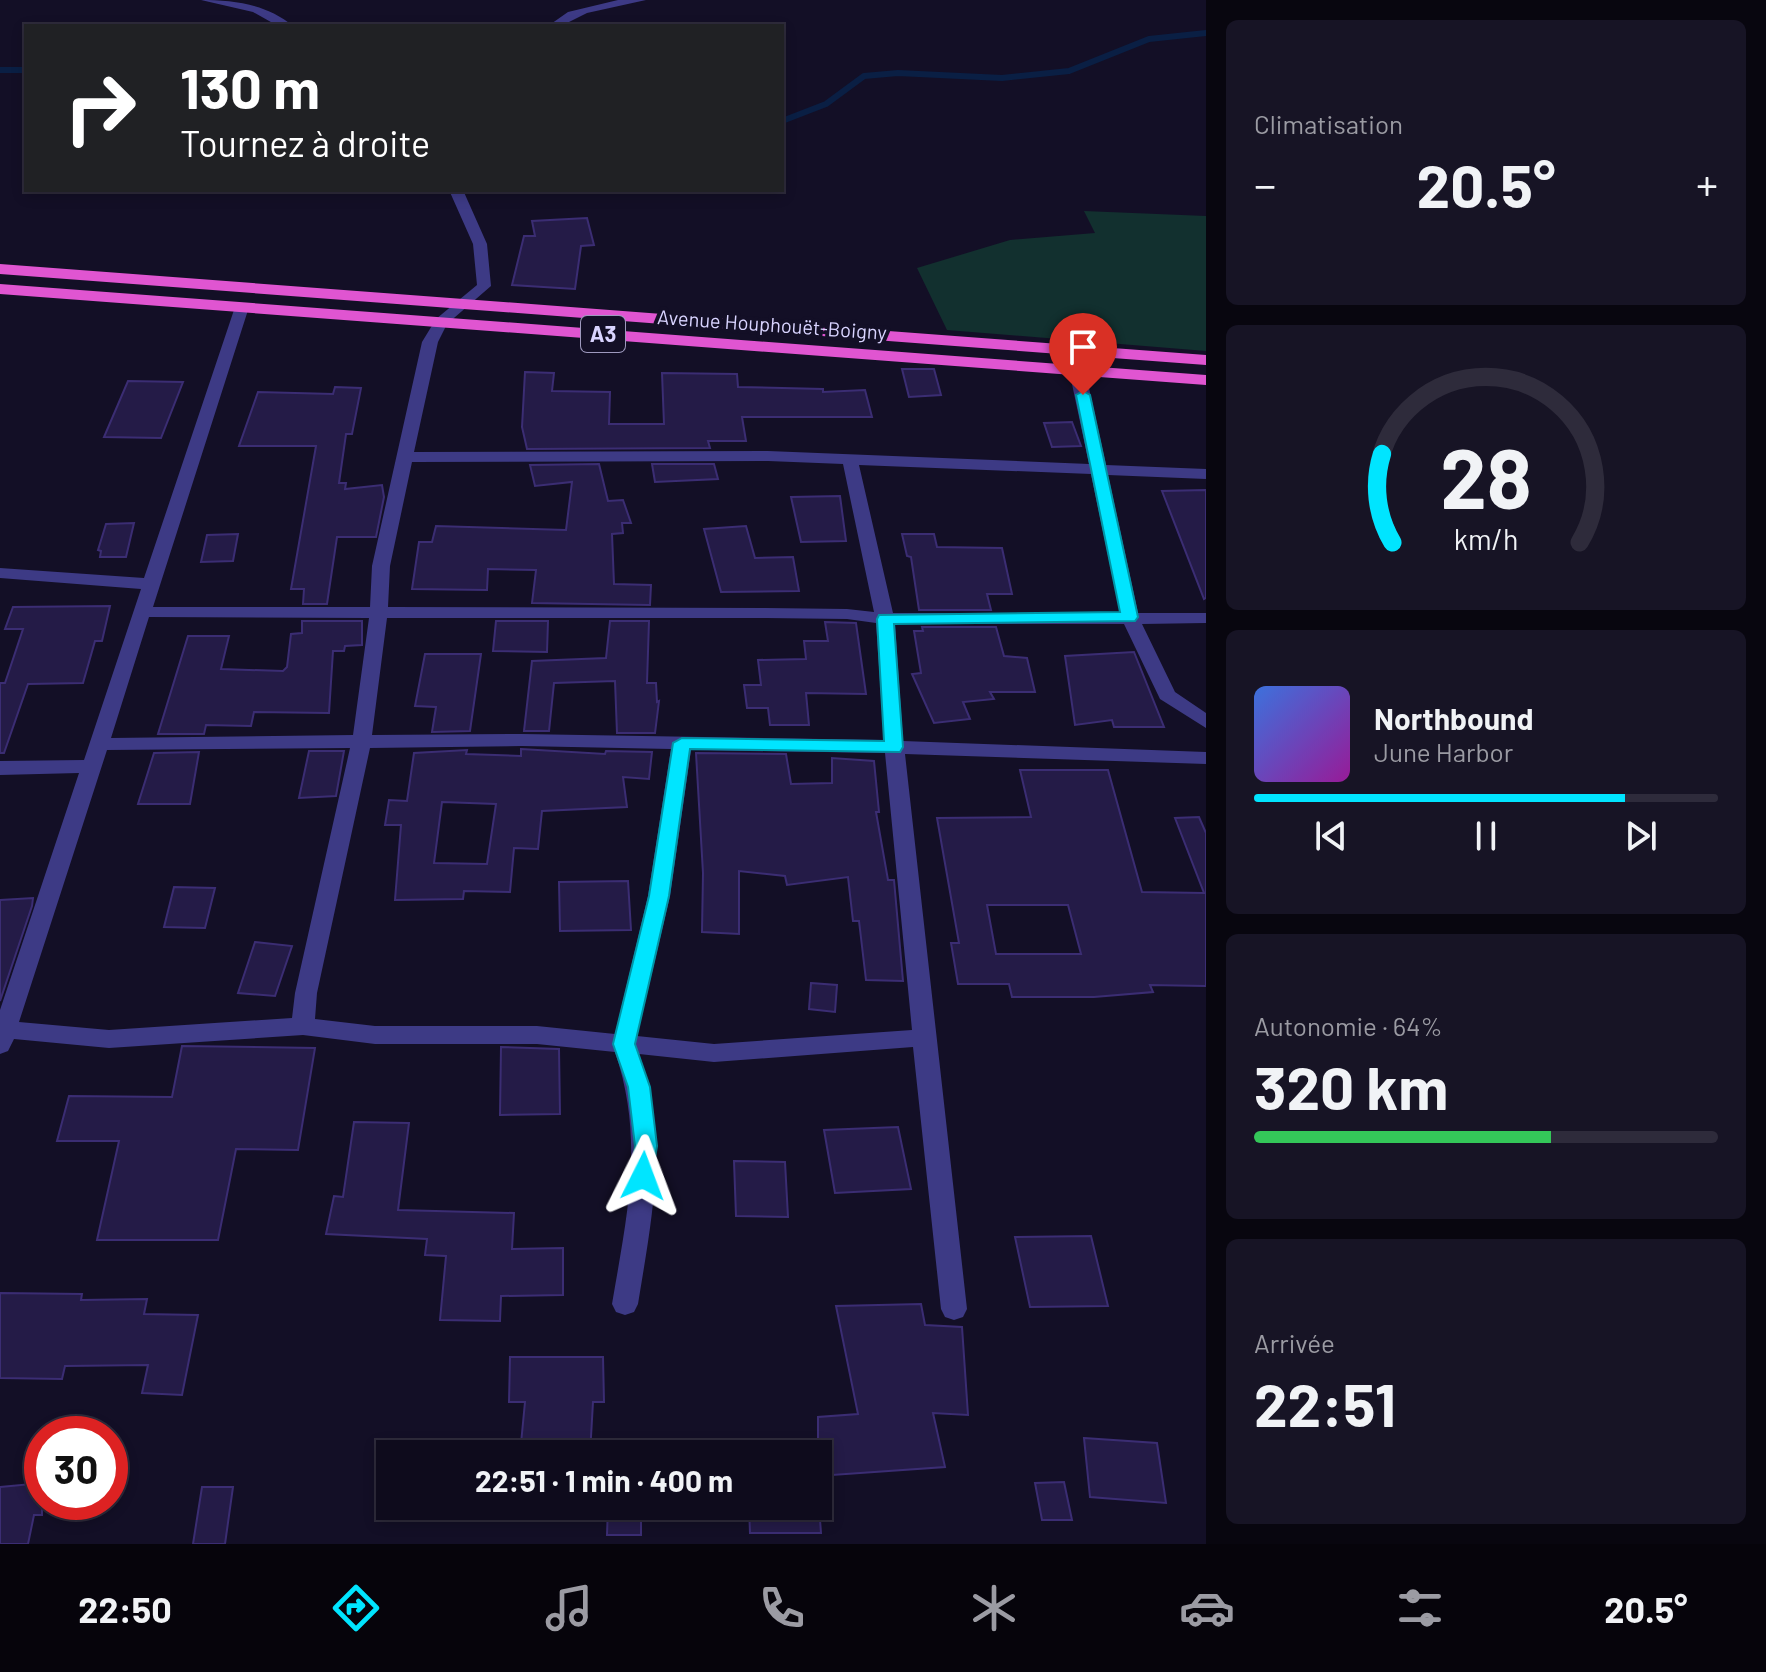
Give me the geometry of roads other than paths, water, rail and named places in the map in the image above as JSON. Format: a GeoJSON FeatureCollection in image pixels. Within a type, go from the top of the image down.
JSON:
{"type":"FeatureCollection","features":[{"type":"Feature","properties":{"kind":"highway","name":"Avenue Houphouët-Boigny"},"geometry":{"type":"LineString","coordinates":[[0,269],[1206,360]]}},
{"type":"Feature","properties":{"kind":"highway","name":"Avenue Houphouët-Boigny"},"geometry":{"type":"LineString","coordinates":[[0,289],[1206,380]]}},
{"type":"Feature","properties":{"kind":"street"},"geometry":{"type":"LineString","coordinates":[[207,0],[256,9],[283,24]]}},
{"type":"Feature","properties":{"kind":"street"},"geometry":{"type":"LineString","coordinates":[[256,9],[273,0]]}},
{"type":"Feature","properties":{"kind":"street"},"geometry":{"type":"LineString","coordinates":[[556,24],[561,19],[594,8],[640,0]]}},
{"type":"Feature","properties":{"kind":"street"},"geometry":{"type":"LineString","coordinates":[[303,1026],[306,993],[362,740],[379,611],[381,566],[430,342],[441,322],[484,286],[485,270],[480,244],[457,192]]}},
{"type":"Feature","properties":{"kind":"street"},"geometry":{"type":"LineString","coordinates":[[242,307],[2,1034],[109,1039],[303,1026],[375,1035],[537,1035],[714,1053],[924,1038]]}},
{"type":"Feature","properties":{"kind":"street"},"geometry":{"type":"LineString","coordinates":[[1077,370],[1130,617],[1167,695],[1206,722]]}},
{"type":"Feature","properties":{"kind":"street"},"geometry":{"type":"LineString","coordinates":[[405,457],[768,456],[1206,474]]}},
{"type":"Feature","properties":{"kind":"street"},"geometry":{"type":"LineString","coordinates":[[850,460],[885,619],[894,747],[954,1309]]}},
{"type":"Feature","properties":{"kind":"street"},"geometry":{"type":"LineString","coordinates":[[0,573],[150,584]]}},
{"type":"Feature","properties":{"kind":"street"},"geometry":{"type":"LineString","coordinates":[[142,612],[847,614],[885,619],[1206,618]]}},
{"type":"Feature","properties":{"kind":"street"},"geometry":{"type":"LineString","coordinates":[[99,744],[362,740],[682,743],[894,747],[1204,763]]}},
{"type":"Feature","properties":{"kind":"street"},"geometry":{"type":"LineString","coordinates":[[625,1304],[646,1146],[639,1087],[624,1044],[659,896],[682,743]]}},
{"type":"Feature","properties":{"kind":"street"},"geometry":{"type":"LineString","coordinates":[[0,768],[93,766]]}},
{"type":"Feature","properties":{"kind":"waterway"},"geometry":{"type":"LineString","coordinates":[[784,120],[826,104],[864,76],[898,73],[1002,78],[1069,71],[1149,39],[1206,33]]}},
{"type":"Feature","properties":{"kind":"waterway"},"geometry":{"type":"LineString","coordinates":[[0,70],[24,70]]}}]}
